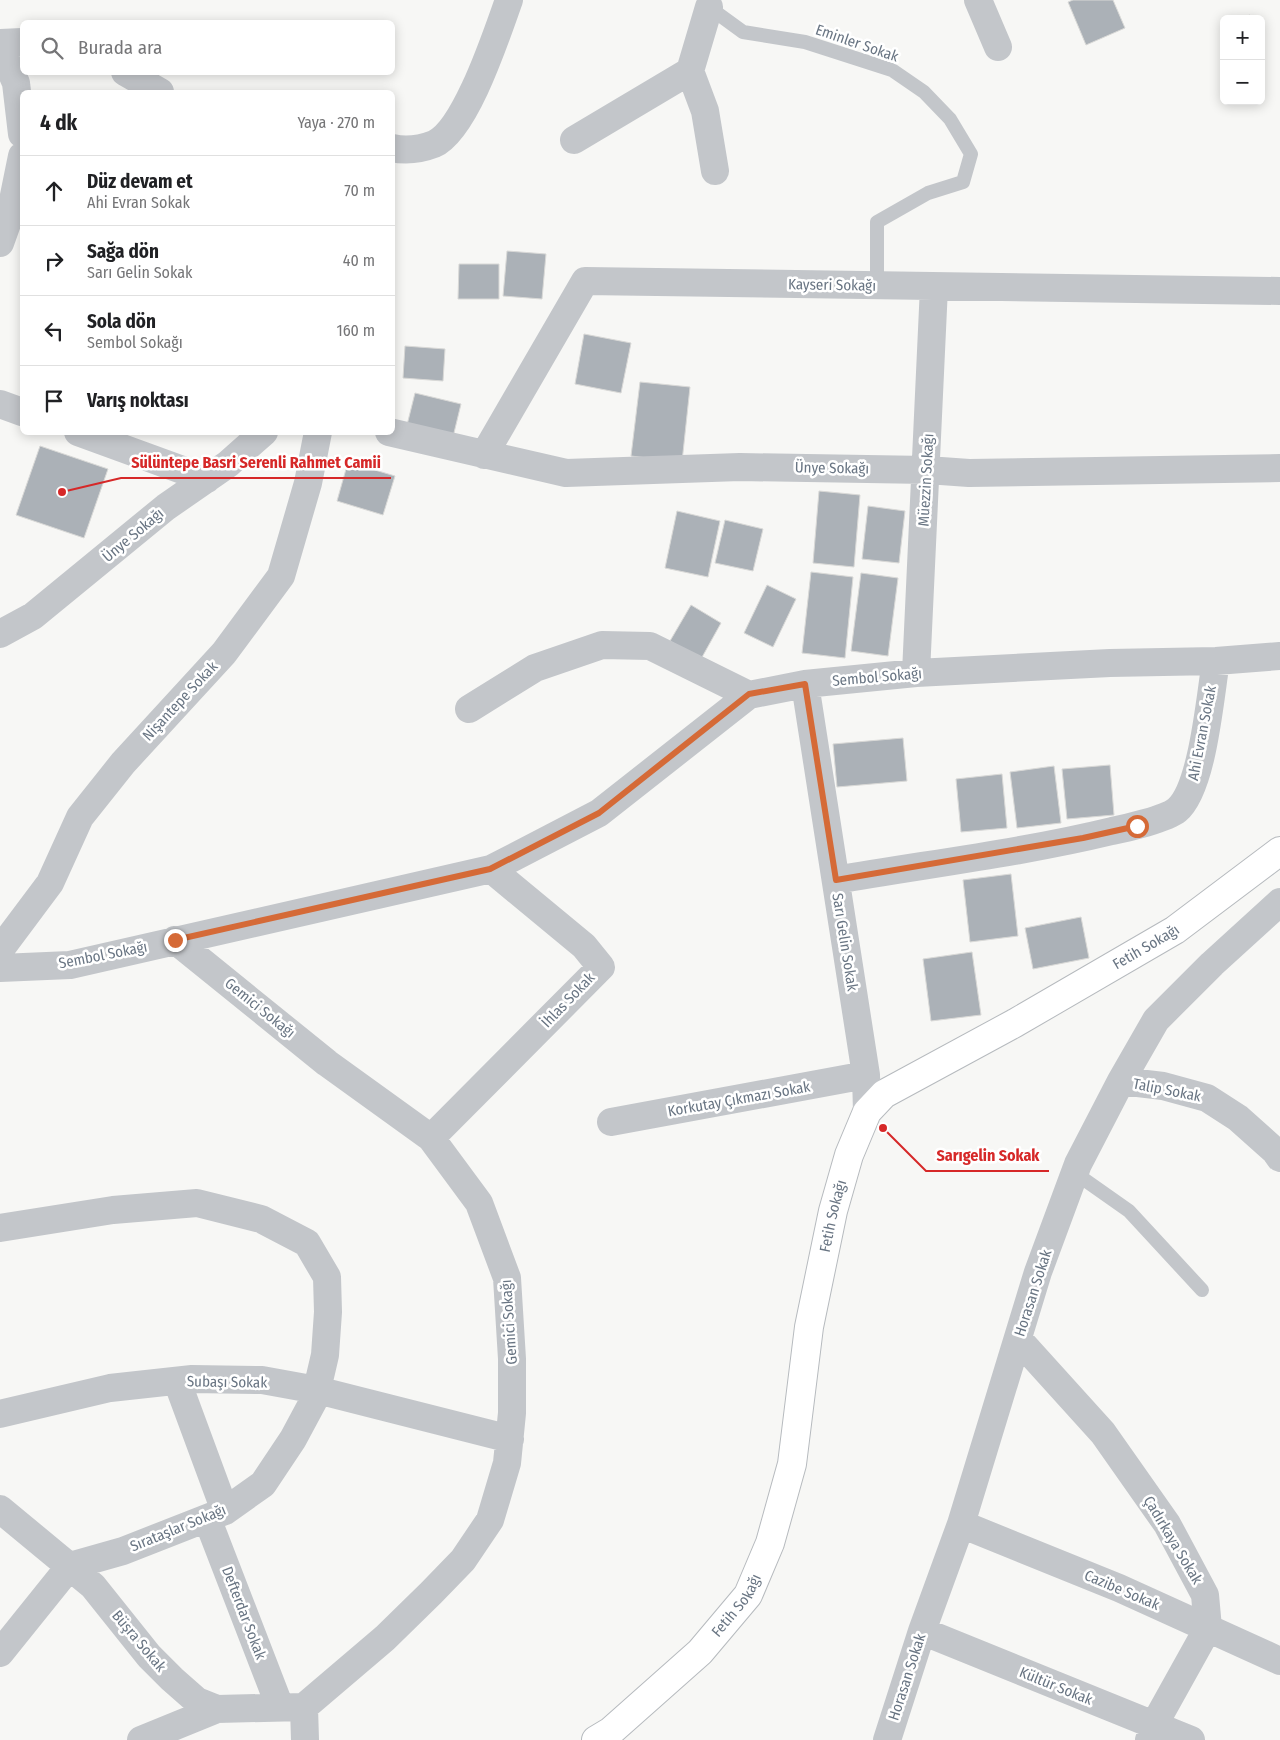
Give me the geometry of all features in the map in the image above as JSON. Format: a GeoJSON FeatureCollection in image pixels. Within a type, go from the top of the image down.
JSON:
{"type":"FeatureCollection","features":[{"type":"Feature","properties":{"kind":"street"},"geometry":{"type":"LineString","coordinates":[[395,148],[404,150],[435,144],[455,124],[487,60],[509,0]]}},
{"type":"Feature","properties":{"kind":"street"},"geometry":{"type":"LineString","coordinates":[[978,0],[998,47]]}},
{"type":"Feature","properties":{"kind":"street"},"geometry":{"type":"LineString","coordinates":[[704,3],[690,71],[705,111],[715,171]]}},
{"type":"Feature","properties":{"kind":"street"},"geometry":{"type":"LineString","coordinates":[[20,42],[0,44],[16,83],[20,117]]}},
{"type":"Feature","properties":{"kind":"street"},"geometry":{"type":"LineString","coordinates":[[574,140],[690,71]]}},
{"type":"Feature","properties":{"kind":"street"},"geometry":{"type":"LineString","coordinates":[[130,75],[156,90]]}},
{"type":"Feature","properties":{"kind":"street"},"geometry":{"type":"LineString","coordinates":[[0,243],[10,215],[20,166]]}},
{"type":"Feature","properties":{"kind":"street","name":"Kayseri Sokağı"},"geometry":{"type":"LineString","coordinates":[[484,455],[585,281],[1280,291]]}},
{"type":"Feature","properties":{"kind":"street","name":"Müezzin Sokağı"},"geometry":{"type":"LineString","coordinates":[[916,673],[927,470],[934,287]]}},
{"type":"Feature","properties":{"kind":"street"},"geometry":{"type":"LineString","coordinates":[[0,404],[20,411]]}},
{"type":"Feature","properties":{"kind":"street","name":"Ünye Sokağı"},"geometry":{"type":"LineString","coordinates":[[395,433],[566,473],[740,467],[927,470],[969,473],[1280,468]]}},
{"type":"Feature","properties":{"kind":"street"},"geometry":{"type":"LineString","coordinates":[[86,435],[207,479]]}},
{"type":"Feature","properties":{"kind":"street","name":"Ünye Sokağı"},"geometry":{"type":"LineString","coordinates":[[0,634],[33,616],[166,506],[228,464],[261,435]]}},
{"type":"Feature","properties":{"kind":"street","name":"Nişantepe Sokak"},"geometry":{"type":"LineString","coordinates":[[0,950],[50,883],[80,817],[123,763],[224,653],[281,576],[308,483],[317,435]]}},
{"type":"Feature","properties":{"kind":"street"},"geometry":{"type":"LineString","coordinates":[[469,709],[535,668],[602,646],[650,646],[749,694]]}},
{"type":"Feature","properties":{"kind":"street","name":"Sembol Sokağı"},"geometry":{"type":"LineString","coordinates":[[0,968],[70,965],[490,869],[599,813],[749,694],[805,684],[916,673],[1110,663],[1216,661],[1280,656]]}},
{"type":"Feature","properties":{"kind":"street","name":"Ahi Evran Sokak"},"geometry":{"type":"LineString","coordinates":[[836,880],[1083,838],[1137,826],[1177,811],[1189,793],[1197,775],[1216,661]]}},
{"type":"Feature","properties":{"kind":"street","name":"Sarı Gelin Sokak"},"geometry":{"type":"LineString","coordinates":[[805,684],[866,1075],[867,1112]]}},
{"type":"Feature","properties":{"kind":"street","name":"Fetih Sokağı"},"geometry":{"type":"LineString","coordinates":[[596,1740],[611,1731],[700,1652],[748,1595],[752,1586],[770,1543],[792,1464],[809,1327],[833,1211],[849,1155],[867,1112],[884,1094],[1015,1024],[1175,930],[1280,850]]}},
{"type":"Feature","properties":{"kind":"street","name":"İhlas Sokak"},"geometry":{"type":"LineString","coordinates":[[431,1138],[601,967],[584,946],[490,869]]}},
{"type":"Feature","properties":{"kind":"street","name":"Horasan Sokak"},"geometry":{"type":"LineString","coordinates":[[886,1740],[922,1631],[961,1524],[1038,1272],[1075,1173],[1121,1081],[1156,1020],[1212,964],[1280,902]]}},
{"type":"Feature","properties":{"kind":"street","name":"Gemici Sokağı"},"geometry":{"type":"LineString","coordinates":[[175,940],[327,1063],[431,1138],[479,1203],[507,1278],[512,1359],[510,1439],[508,1463],[490,1520],[463,1560],[385,1638],[292,1707]]}},
{"type":"Feature","properties":{"kind":"street","name":"Korkutay Çıkmazı Sokak"},"geometry":{"type":"LineString","coordinates":[[612,1122],[866,1075]]}},
{"type":"Feature","properties":{"kind":"street","name":"Talip Sokak"},"geometry":{"type":"LineString","coordinates":[[1121,1081],[1163,1086],[1207,1098],[1238,1118],[1275,1151],[1280,1158]]}},
{"type":"Feature","properties":{"kind":"street","name":"Sırataşlar Sokağı"},"geometry":{"type":"LineString","coordinates":[[0,1228],[113,1210],[197,1203],[269,1223],[307,1243],[327,1277],[328,1312],[324,1355],[316,1398],[294,1438],[262,1484],[216,1514],[123,1550],[70,1566]]}},
{"type":"Feature","properties":{"kind":"street","name":"Çadırkaya Sokak"},"geometry":{"type":"LineString","coordinates":[[1018,1339],[1102,1433],[1167,1524],[1205,1594],[1208,1628]]}},
{"type":"Feature","properties":{"kind":"street","name":"Subaşı Sokak"},"geometry":{"type":"LineString","coordinates":[[0,1414],[110,1388],[177,1381],[262,1380],[317,1390],[510,1439]]}},
{"type":"Feature","properties":{"kind":"street","name":"Defterdar Sokak"},"geometry":{"type":"LineString","coordinates":[[177,1381],[216,1514],[292,1707]]}},
{"type":"Feature","properties":{"kind":"street","name":"Büşra Sokak"},"geometry":{"type":"LineString","coordinates":[[0,1509],[93,1586],[149,1656],[197,1700],[217,1709],[292,1707]]}},
{"type":"Feature","properties":{"kind":"street","name":"Cazibe Sokak"},"geometry":{"type":"LineString","coordinates":[[961,1524],[1119,1588],[1280,1661]]}},
{"type":"Feature","properties":{"kind":"street"},"geometry":{"type":"LineString","coordinates":[[0,1653],[70,1566]]}},
{"type":"Feature","properties":{"kind":"street"},"geometry":{"type":"LineString","coordinates":[[1151,1733],[1208,1628]]}},
{"type":"Feature","properties":{"kind":"street","name":"Kültür Sokak"},"geometry":{"type":"LineString","coordinates":[[922,1631],[1151,1733],[1191,1740]]}},
{"type":"Feature","properties":{"kind":"street"},"geometry":{"type":"LineString","coordinates":[[292,1707],[305,1740]]}},
{"type":"Feature","properties":{"kind":"street"},"geometry":{"type":"LineString","coordinates":[[141,1740],[217,1709]]}},
{"type":"Feature","properties":{"kind":"lane","name":"Eminler Sokak"},"geometry":{"type":"LineString","coordinates":[[704,3],[743,32],[805,42],[892,70],[924,92],[950,119],[971,154],[963,182],[928,193],[877,222],[877,286]]}},
{"type":"Feature","properties":{"kind":"lane"},"geometry":{"type":"LineString","coordinates":[[1075,1173],[1129,1211],[1202,1290]]}},
{"type":"Feature","properties":{"kind":"building"},"geometry":{"type":"Polygon","coordinates":[[[1073,0],[1113,0],[1125,28],[1086,45],[1068,2],[1073,0]]]}},
{"type":"Feature","properties":{"kind":"building"},"geometry":{"type":"Polygon","coordinates":[[[507,251],[546,254],[542,299],[503,296],[507,251]]]}},
{"type":"Feature","properties":{"kind":"building"},"geometry":{"type":"Polygon","coordinates":[[[459,264],[499,264],[499,299],[458,299],[459,264]]]}},
{"type":"Feature","properties":{"kind":"building"},"geometry":{"type":"Polygon","coordinates":[[[584,334],[631,343],[621,393],[575,384],[584,334]]]}},
{"type":"Feature","properties":{"kind":"building"},"geometry":{"type":"Polygon","coordinates":[[[405,346],[445,349],[443,381],[403,378],[405,346]]]}},
{"type":"Feature","properties":{"kind":"building"},"geometry":{"type":"Polygon","coordinates":[[[640,382],[690,387],[682,462],[631,456],[640,382]]]}},
{"type":"Feature","properties":{"kind":"building"},"geometry":{"type":"Polygon","coordinates":[[[415,393],[461,404],[452,441],[406,429],[415,393]]]}},
{"type":"Feature","properties":{"kind":"building"},"geometry":{"type":"Polygon","coordinates":[[[40,446],[108,469],[84,538],[16,515],[40,446]]]}},
{"type":"Feature","properties":{"kind":"building"},"geometry":{"type":"Polygon","coordinates":[[[348,462],[395,476],[383,515],[337,501],[348,462]]]}},
{"type":"Feature","properties":{"kind":"building"},"geometry":{"type":"Polygon","coordinates":[[[819,491],[860,495],[854,567],[813,563],[819,491]]]}},
{"type":"Feature","properties":{"kind":"building"},"geometry":{"type":"Polygon","coordinates":[[[868,506],[905,511],[899,563],[862,559],[868,506]]]}},
{"type":"Feature","properties":{"kind":"building"},"geometry":{"type":"Polygon","coordinates":[[[677,511],[720,521],[708,577],[665,568],[677,511]]]}},
{"type":"Feature","properties":{"kind":"building"},"geometry":{"type":"Polygon","coordinates":[[[725,520],[763,529],[753,571],[715,563],[725,520]]]}},
{"type":"Feature","properties":{"kind":"building"},"geometry":{"type":"Polygon","coordinates":[[[811,572],[853,577],[845,658],[802,653],[811,572]]]}},
{"type":"Feature","properties":{"kind":"building"},"geometry":{"type":"Polygon","coordinates":[[[861,573],[898,578],[888,656],[851,651],[861,573]]]}},
{"type":"Feature","properties":{"kind":"building"},"geometry":{"type":"Polygon","coordinates":[[[767,585],[796,599],[773,647],[744,633],[767,585]]]}},
{"type":"Feature","properties":{"kind":"building"},"geometry":{"type":"Polygon","coordinates":[[[691,605],[721,623],[701,659],[670,641],[691,605]]]}},
{"type":"Feature","properties":{"kind":"building"},"geometry":{"type":"Polygon","coordinates":[[[903,738],[907,781],[837,787],[833,744],[903,738]]]}},
{"type":"Feature","properties":{"kind":"building"},"geometry":{"type":"Polygon","coordinates":[[[1110,765],[1114,815],[1067,819],[1062,769],[1110,765]]]}},
{"type":"Feature","properties":{"kind":"building"},"geometry":{"type":"Polygon","coordinates":[[[1054,766],[1061,823],[1017,828],[1010,772],[1054,766]]]}},
{"type":"Feature","properties":{"kind":"building"},"geometry":{"type":"Polygon","coordinates":[[[1002,774],[1007,828],[961,832],[956,779],[1002,774]]]}},
{"type":"Feature","properties":{"kind":"building"},"geometry":{"type":"Polygon","coordinates":[[[1011,874],[1018,936],[970,942],[963,880],[1011,874]]]}},
{"type":"Feature","properties":{"kind":"building"},"geometry":{"type":"Polygon","coordinates":[[[1081,917],[1089,958],[1033,969],[1025,928],[1081,917]]]}},
{"type":"Feature","properties":{"kind":"building"},"geometry":{"type":"Polygon","coordinates":[[[972,952],[981,1015],[931,1021],[923,959],[972,952]]]}},
{"type":"Feature","properties":{"kind":"place","name":"Sülüntepe Basri Serenli Rahmet Camii"},"geometry":{"type":"Point","coordinates":[62,492]}},
{"type":"Feature","properties":{"kind":"place","name":"Sarıgelin Sokak"},"geometry":{"type":"Point","coordinates":[883,1128]}},
{"type":"Feature","properties":{"kind":"route"},"geometry":{"type":"LineString","coordinates":[[175,940],[490,869],[599,813],[749,694],[805,684],[836,880],[1083,838],[1137,826]]}}]}
